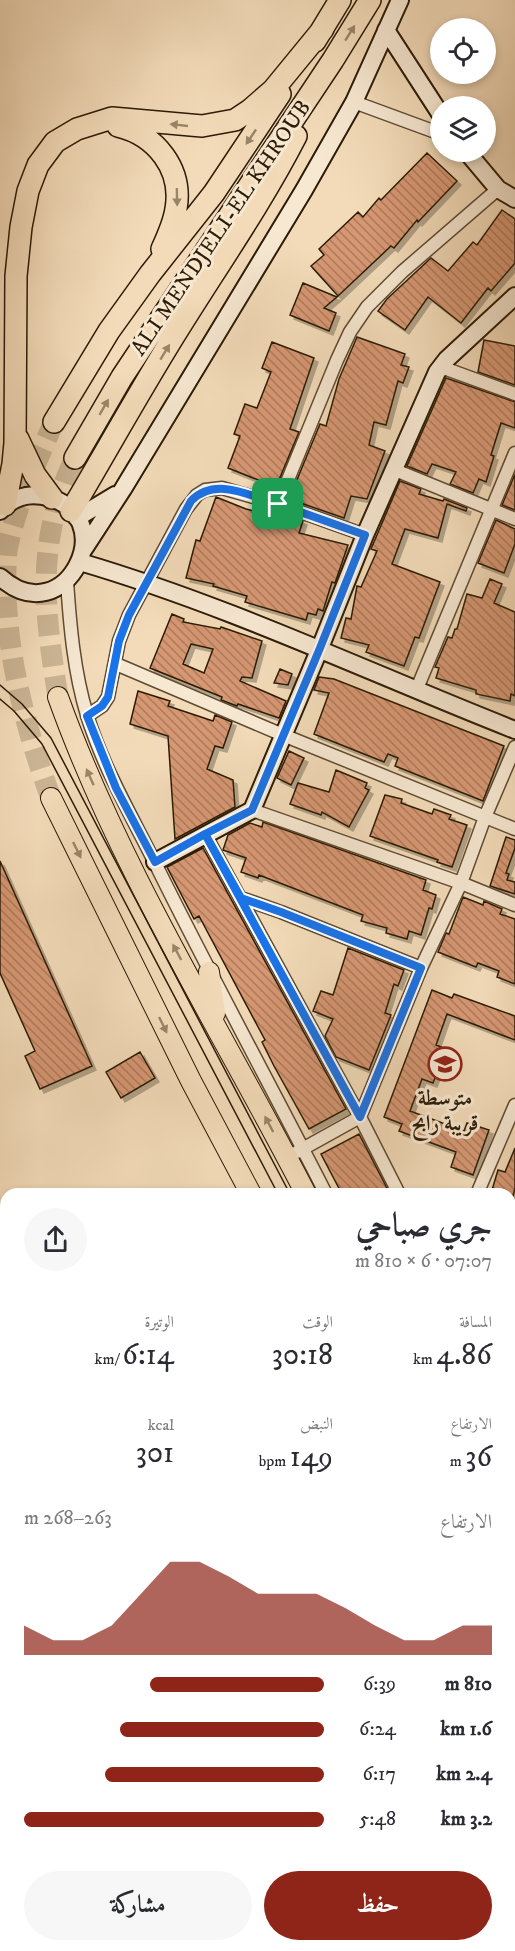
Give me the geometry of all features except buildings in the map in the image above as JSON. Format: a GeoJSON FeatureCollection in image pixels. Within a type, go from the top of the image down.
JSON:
{"type":"FeatureCollection","features":[{"type":"Feature","properties":{"kind":"highway","name":"ALI MENDJELI-EL KHROUB"},"geometry":{"type":"LineString","coordinates":[[54,422],[109,331],[150,274],[214,193],[340,0]]}},
{"type":"Feature","properties":{"kind":"highway","name":"ALI MENDJELI-EL KHROUB"},"geometry":{"type":"LineString","coordinates":[[75,458],[148,337],[333,60],[370,0]]}},
{"type":"Feature","properties":{"kind":"highway"},"geometry":{"type":"LineString","coordinates":[[3,508],[13,464],[16,276],[21,227],[28,191],[38,165],[55,142],[77,129],[112,118],[202,126],[235,120],[250,111],[273,90],[323,29]]}},
{"type":"Feature","properties":{"kind":"highway"},"geometry":{"type":"LineString","coordinates":[[74,514],[166,349],[243,230],[279,168],[333,60]]}},
{"type":"Feature","properties":{"kind":"highway"},"geometry":{"type":"LineString","coordinates":[[97,122],[122,127],[142,135],[161,150],[171,166],[177,187],[177,208],[170,233],[150,274]]}},
{"type":"Feature","properties":{"kind":"highway"},"geometry":{"type":"LineString","coordinates":[[14,423],[27,463],[52,498]]}},
{"type":"Feature","properties":{"kind":"main road"},"geometry":{"type":"LineString","coordinates":[[58,697],[76,748],[137,877],[216,1025],[295,1153],[304,1188]]}},
{"type":"Feature","properties":{"kind":"main road"},"geometry":{"type":"LineString","coordinates":[[51,798],[191,1081],[247,1188]]}},
{"type":"Feature","properties":{"kind":"main road"},"geometry":{"type":"LineString","coordinates":[[209,972],[216,1025]]}},
{"type":"Feature","properties":{"kind":"street"},"geometry":{"type":"LineString","coordinates":[[0,577],[8,584],[23,591],[38,592],[53,589],[67,581],[304,190],[354,102],[400,0]]}},
{"type":"Feature","properties":{"kind":"street"},"geometry":{"type":"LineString","coordinates":[[386,30],[430,98]]}},
{"type":"Feature","properties":{"kind":"street"},"geometry":{"type":"LineString","coordinates":[[354,102],[430,130]]}},
{"type":"Feature","properties":{"kind":"street"},"geometry":{"type":"LineString","coordinates":[[475,162],[498,189],[515,199]]}},
{"type":"Feature","properties":{"kind":"street"},"geometry":{"type":"LineString","coordinates":[[278,504],[337,360],[350,332],[367,307],[402,272],[498,189]]}},
{"type":"Feature","properties":{"kind":"street"},"geometry":{"type":"LineString","coordinates":[[155,862],[252,810],[365,535],[431,385],[447,359],[515,296]]}},
{"type":"Feature","properties":{"kind":"street"},"geometry":{"type":"LineString","coordinates":[[441,367],[515,394]]}},
{"type":"Feature","properties":{"kind":"street"},"geometry":{"type":"LineString","coordinates":[[416,691],[515,453]]}},
{"type":"Feature","properties":{"kind":"street"},"geometry":{"type":"LineString","coordinates":[[395,470],[515,519]]}},
{"type":"Feature","properties":{"kind":"street"},"geometry":{"type":"LineString","coordinates":[[87,716],[102,706],[108,697],[123,632],[146,581],[191,501],[197,495],[213,488],[222,488],[278,504],[365,535]]}},
{"type":"Feature","properties":{"kind":"street"},"geometry":{"type":"LineString","coordinates":[[74,514],[101,505],[123,489]]}},
{"type":"Feature","properties":{"kind":"street"},"geometry":{"type":"LineString","coordinates":[[3,508],[20,497],[36,495],[52,498],[62,503],[74,514],[84,539],[82,556]]}},
{"type":"Feature","properties":{"kind":"street"},"geometry":{"type":"LineString","coordinates":[[82,556],[320,648],[416,691],[515,730]]}},
{"type":"Feature","properties":{"kind":"street"},"geometry":{"type":"LineString","coordinates":[[67,581],[75,660],[87,716],[116,788],[209,972],[295,1153],[321,1188]]}},
{"type":"Feature","properties":{"kind":"street"},"geometry":{"type":"LineString","coordinates":[[116,664],[515,829]]}},
{"type":"Feature","properties":{"kind":"street"},"geometry":{"type":"LineString","coordinates":[[295,1153],[360,1117],[421,968],[460,883],[515,747]]}},
{"type":"Feature","properties":{"kind":"street"},"geometry":{"type":"LineString","coordinates":[[252,810],[460,883],[515,905]]}},
{"type":"Feature","properties":{"kind":"street"},"geometry":{"type":"LineString","coordinates":[[205,834],[360,1117],[396,1188]]}},
{"type":"Feature","properties":{"kind":"street"},"geometry":{"type":"LineString","coordinates":[[241,898],[421,968]]}},
{"type":"Feature","properties":{"kind":"street"},"geometry":{"type":"LineString","coordinates":[[480,1188],[515,1105]]}},
{"type":"Feature","properties":{"kind":"tunnel"},"geometry":{"type":"LineString","coordinates":[[51,798],[31,739],[16,676],[10,644],[6,581],[7,550],[11,533],[27,485],[54,422]]}},
{"type":"Feature","properties":{"kind":"tunnel"},"geometry":{"type":"LineString","coordinates":[[58,697],[47,605],[48,547],[62,489],[75,458]]}},
{"type":"Feature","properties":{"kind":"tram line"},"geometry":{"type":"LineString","coordinates":[[0,685],[22,704],[51,738],[287,1188]]}},
{"type":"Feature","properties":{"kind":"tram line"},"geometry":{"type":"LineString","coordinates":[[0,699],[14,711],[42,744],[275,1188]]}},
{"type":"Feature","properties":{"kind":"place","name":"متوسطة قريبة رابح"},"geometry":{"type":"Point","coordinates":[445,1064]}},
{"type":"Feature","properties":{"kind":"route"},"geometry":{"type":"LineString","coordinates":[[278,504],[222,488],[205,490],[191,501],[129,615],[119,641],[108,697],[102,706],[87,716],[116,788],[155,862],[205,834],[241,898],[421,968],[360,1117],[205,834],[252,810],[365,535],[278,504]]}}]}
